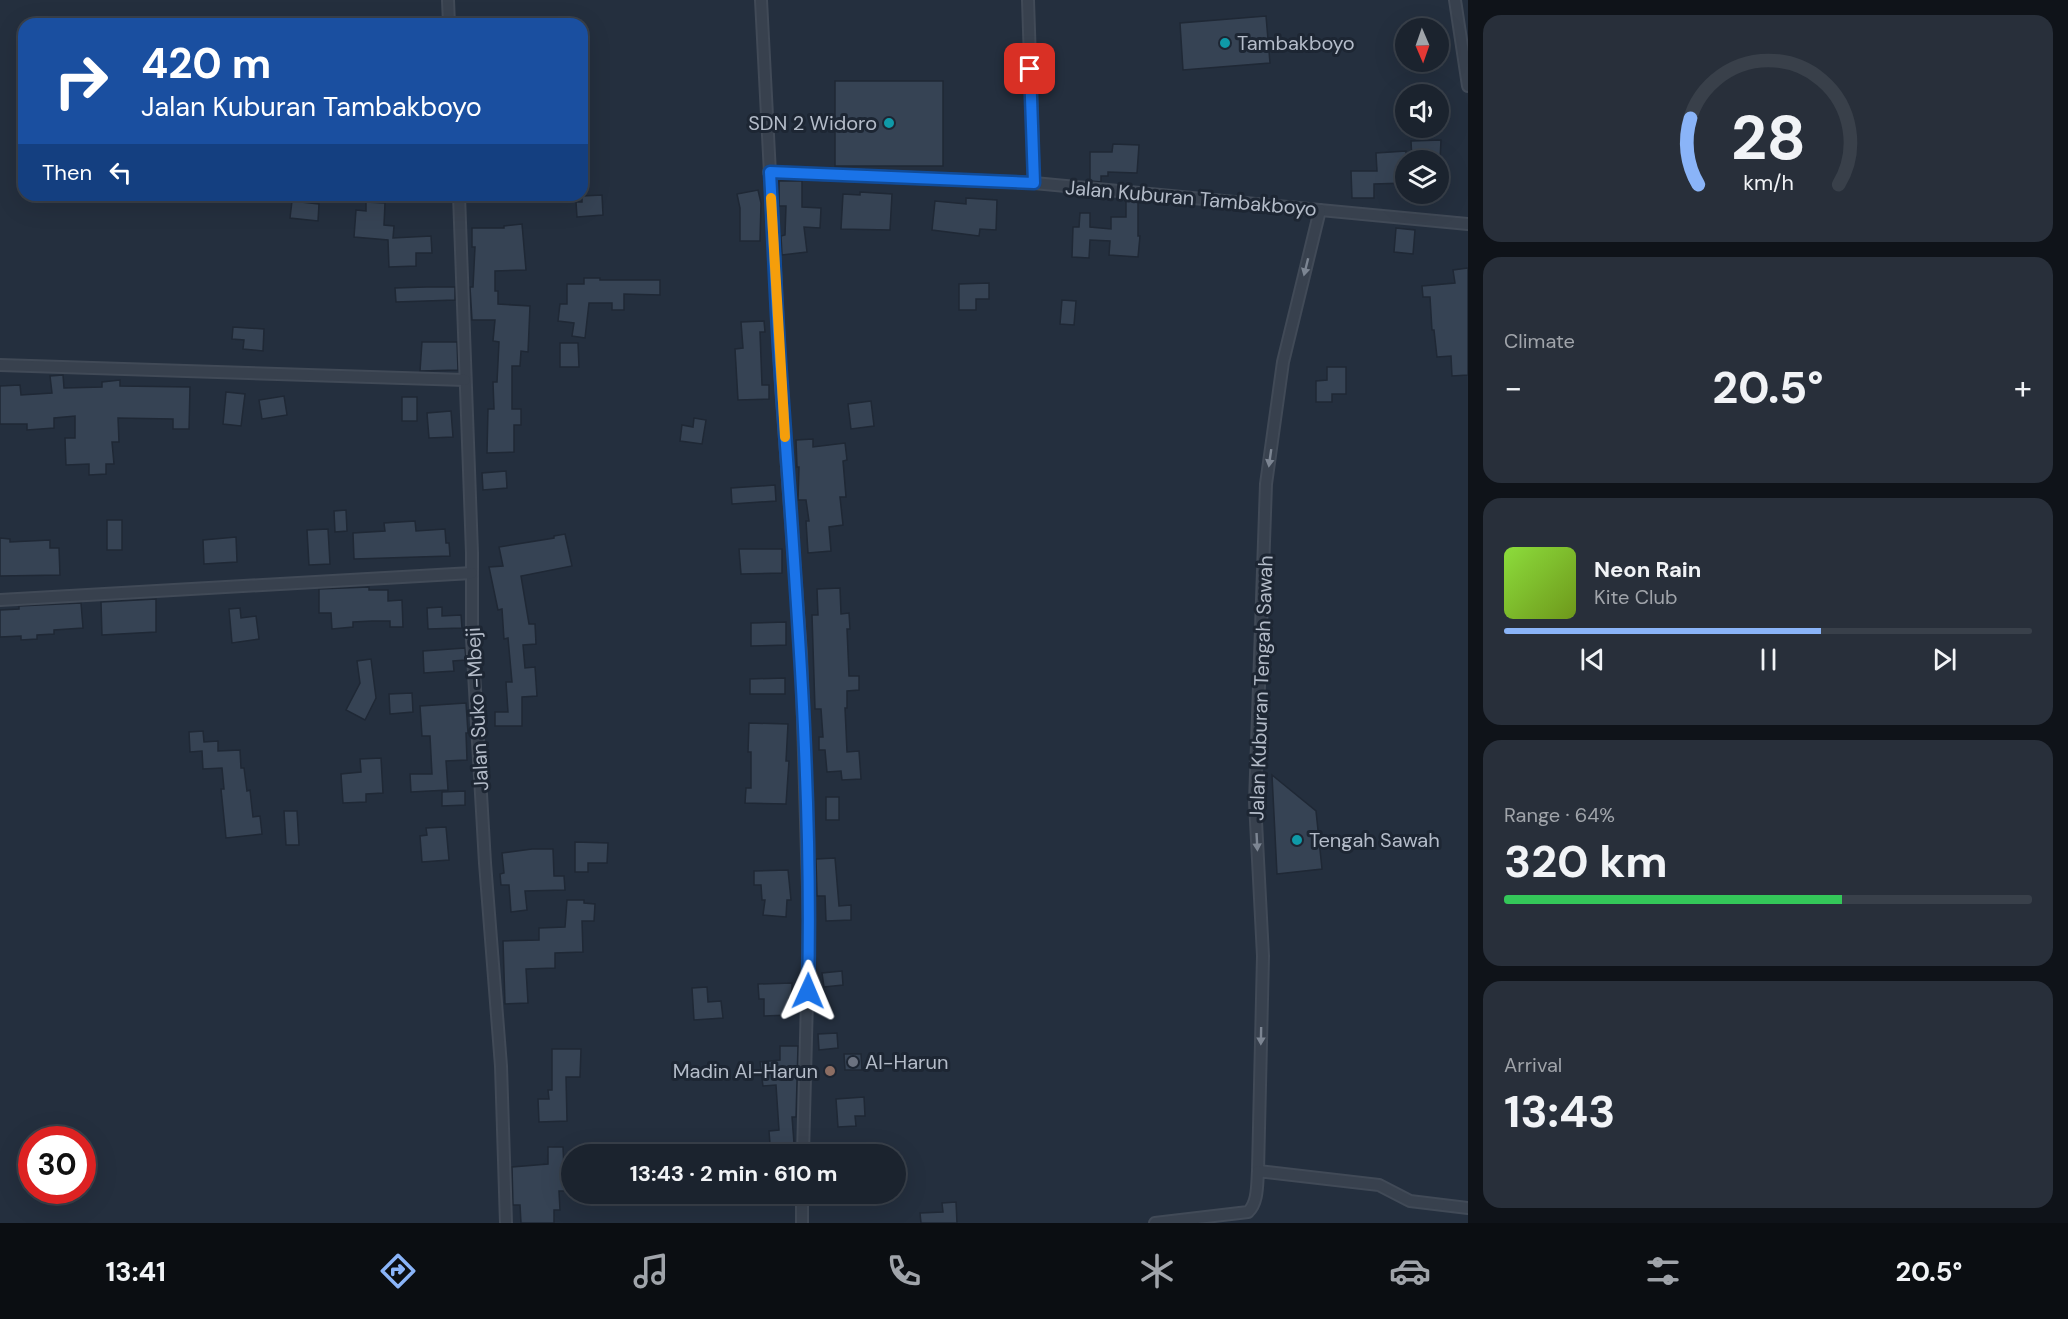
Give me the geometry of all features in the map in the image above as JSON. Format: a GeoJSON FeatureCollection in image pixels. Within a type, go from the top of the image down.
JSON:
{"type":"FeatureCollection","features":[{"type":"Feature","properties":{"kind":"street"},"geometry":{"type":"LineString","coordinates":[[448,0],[449,18]]}},
{"type":"Feature","properties":{"kind":"street"},"geometry":{"type":"LineString","coordinates":[[761,0],[782,397],[801,653],[809,921],[803,1144]]}},
{"type":"Feature","properties":{"kind":"street"},"geometry":{"type":"LineString","coordinates":[[1028,0],[1034,183]]}},
{"type":"Feature","properties":{"kind":"street"},"geometry":{"type":"LineString","coordinates":[[1455,0],[1468,86]]}},
{"type":"Feature","properties":{"kind":"street","name":"Jalan Kuburan Tambakboyo"},"geometry":{"type":"LineString","coordinates":[[770,172],[1034,183],[1468,224]]}},
{"type":"Feature","properties":{"kind":"street","name":"Jalan Suko -Mbeji"},"geometry":{"type":"LineString","coordinates":[[459,201],[472,573],[472,638],[501,1066],[506,1223]]}},
{"type":"Feature","properties":{"kind":"street","name":"Jalan Kuburan Tengah Sawah"},"geometry":{"type":"LineString","coordinates":[[1155,1223],[1248,1212],[1255,1198],[1258,1171],[1263,956],[1255,802],[1266,484],[1283,362],[1320,210]]}},
{"type":"Feature","properties":{"kind":"street"},"geometry":{"type":"LineString","coordinates":[[0,365],[465,380]]}},
{"type":"Feature","properties":{"kind":"street"},"geometry":{"type":"LineString","coordinates":[[0,600],[472,573]]}},
{"type":"Feature","properties":{"kind":"street"},"geometry":{"type":"LineString","coordinates":[[1258,1171],[1379,1185],[1410,1201],[1468,1208]]}},
{"type":"Feature","properties":{"kind":"street"},"geometry":{"type":"LineString","coordinates":[[802,1204],[802,1223]]}},
{"type":"Feature","properties":{"kind":"building","name":"Tambakboyo"},"geometry":{"type":"Polygon","coordinates":[[[1266,16],[1270,63],[1183,70],[1180,23],[1266,16]]]}},
{"type":"Feature","properties":{"kind":"building","name":"SDN 2 Widoro"},"geometry":{"type":"Polygon","coordinates":[[[835,81],[943,81],[943,166],[835,166],[835,81]]]}},
{"type":"Feature","properties":{"kind":"building"},"geometry":{"type":"Polygon","coordinates":[[[1441,140],[1440,150],[1411,150],[1411,141],[1441,140]]]}},
{"type":"Feature","properties":{"kind":"building"},"geometry":{"type":"Polygon","coordinates":[[[1113,144],[1139,145],[1137,173],[1108,172],[1108,176],[1101,176],[1101,182],[1090,181],[1090,152],[1112,152],[1113,144]]]}},
{"type":"Feature","properties":{"kind":"building"},"geometry":{"type":"Polygon","coordinates":[[[1395,152],[1395,183],[1374,184],[1374,198],[1352,198],[1351,171],[1377,171],[1376,153],[1395,152]]]}},
{"type":"Feature","properties":{"kind":"building"},"geometry":{"type":"Polygon","coordinates":[[[779,181],[802,181],[802,207],[821,208],[820,228],[804,227],[807,252],[782,255],[781,236],[785,235],[786,206],[779,206],[779,181]]]}},
{"type":"Feature","properties":{"kind":"building"},"geometry":{"type":"Polygon","coordinates":[[[758,190],[761,203],[760,241],[740,241],[740,208],[737,194],[758,190]]]}},
{"type":"Feature","properties":{"kind":"building"},"geometry":{"type":"Polygon","coordinates":[[[860,192],[892,194],[890,230],[841,229],[843,194],[860,195],[860,192]]]}},
{"type":"Feature","properties":{"kind":"building"},"geometry":{"type":"Polygon","coordinates":[[[602,195],[603,215],[577,217],[576,202],[588,201],[588,196],[602,195]]]}},
{"type":"Feature","properties":{"kind":"building"},"geometry":{"type":"Polygon","coordinates":[[[966,198],[997,200],[996,230],[980,229],[979,236],[932,230],[935,201],[966,204],[966,198]]]}},
{"type":"Feature","properties":{"kind":"building"},"geometry":{"type":"Polygon","coordinates":[[[292,201],[319,204],[318,221],[290,218],[292,201]]]}},
{"type":"Feature","properties":{"kind":"building"},"geometry":{"type":"Polygon","coordinates":[[[1126,201],[1138,201],[1138,236],[1140,236],[1138,257],[1109,255],[1110,241],[1090,240],[1089,258],[1072,257],[1073,227],[1079,227],[1080,213],[1090,213],[1090,227],[1111,229],[1111,217],[1126,217],[1126,201]]]}},
{"type":"Feature","properties":{"kind":"building"},"geometry":{"type":"Polygon","coordinates":[[[366,202],[385,203],[384,225],[394,226],[393,238],[431,236],[432,253],[416,253],[416,266],[389,267],[388,240],[354,237],[356,210],[366,211],[366,202]]]}},
{"type":"Feature","properties":{"kind":"building"},"geometry":{"type":"Polygon","coordinates":[[[522,224],[526,270],[495,271],[495,291],[498,291],[498,304],[530,306],[528,352],[521,351],[520,366],[512,366],[512,409],[521,409],[521,425],[514,425],[514,452],[487,453],[488,409],[494,409],[493,382],[497,382],[499,342],[493,341],[495,320],[472,320],[470,287],[473,287],[475,247],[472,247],[472,228],[504,228],[504,226],[522,224]]]}},
{"type":"Feature","properties":{"kind":"building"},"geometry":{"type":"Polygon","coordinates":[[[1396,228],[1415,230],[1413,254],[1394,252],[1396,228]]]}},
{"type":"Feature","properties":{"kind":"building"},"geometry":{"type":"Polygon","coordinates":[[[1468,268],[1468,375],[1452,376],[1451,356],[1437,357],[1434,330],[1432,330],[1430,297],[1423,297],[1422,286],[1455,283],[1453,270],[1468,268]]]}},
{"type":"Feature","properties":{"kind":"building"},"geometry":{"type":"Polygon","coordinates":[[[584,278],[660,280],[660,295],[624,294],[624,310],[612,310],[612,303],[589,303],[585,338],[572,336],[574,323],[558,321],[560,304],[567,304],[567,284],[584,284],[584,278]]]}},
{"type":"Feature","properties":{"kind":"building"},"geometry":{"type":"Polygon","coordinates":[[[989,283],[989,299],[976,299],[976,310],[959,310],[959,284],[989,283]]]}},
{"type":"Feature","properties":{"kind":"building"},"geometry":{"type":"Polygon","coordinates":[[[455,287],[455,300],[396,302],[395,288],[455,287]]]}},
{"type":"Feature","properties":{"kind":"building"},"geometry":{"type":"Polygon","coordinates":[[[1062,300],[1076,301],[1074,325],[1060,324],[1062,300]]]}},
{"type":"Feature","properties":{"kind":"building"},"geometry":{"type":"Polygon","coordinates":[[[764,321],[765,332],[760,332],[762,385],[769,385],[769,399],[738,400],[735,349],[743,348],[741,322],[764,321]]]}},
{"type":"Feature","properties":{"kind":"building"},"geometry":{"type":"Polygon","coordinates":[[[233,327],[264,329],[263,351],[243,349],[244,340],[232,339],[233,327]]]}},
{"type":"Feature","properties":{"kind":"building"},"geometry":{"type":"Polygon","coordinates":[[[422,342],[457,342],[458,370],[420,371],[422,342]]]}},
{"type":"Feature","properties":{"kind":"building"},"geometry":{"type":"Polygon","coordinates":[[[560,343],[578,343],[579,367],[560,367],[560,343]]]}},
{"type":"Feature","properties":{"kind":"building"},"geometry":{"type":"Polygon","coordinates":[[[1327,367],[1346,367],[1346,394],[1332,394],[1332,402],[1316,402],[1316,381],[1327,380],[1327,367]]]}},
{"type":"Feature","properties":{"kind":"building"},"geometry":{"type":"Polygon","coordinates":[[[63,375],[64,388],[102,387],[102,382],[120,380],[120,386],[190,387],[189,429],[173,429],[173,419],[118,418],[119,442],[112,442],[114,464],[106,464],[106,474],[89,475],[89,464],[66,465],[65,438],[75,438],[75,416],[54,418],[54,428],[27,430],[27,424],[0,424],[0,386],[20,385],[21,395],[52,393],[50,376],[63,375]]]}},
{"type":"Feature","properties":{"kind":"building"},"geometry":{"type":"Polygon","coordinates":[[[226,392],[245,394],[241,426],[223,424],[226,392]]]}},
{"type":"Feature","properties":{"kind":"building"},"geometry":{"type":"Polygon","coordinates":[[[284,396],[287,415],[262,419],[259,400],[284,396]]]}},
{"type":"Feature","properties":{"kind":"building"},"geometry":{"type":"Polygon","coordinates":[[[402,397],[417,397],[417,421],[402,421],[402,397]]]}},
{"type":"Feature","properties":{"kind":"building"},"geometry":{"type":"Polygon","coordinates":[[[871,401],[874,426],[851,429],[848,404],[871,401]]]}},
{"type":"Feature","properties":{"kind":"building"},"geometry":{"type":"Polygon","coordinates":[[[451,411],[453,437],[429,438],[427,413],[451,411]]]}},
{"type":"Feature","properties":{"kind":"building"},"geometry":{"type":"Polygon","coordinates":[[[694,418],[706,420],[702,444],[680,441],[682,425],[693,427],[694,418]]]}},
{"type":"Feature","properties":{"kind":"building"},"geometry":{"type":"Polygon","coordinates":[[[813,439],[813,447],[845,443],[847,460],[843,461],[846,497],[840,497],[843,525],[829,527],[831,551],[808,553],[806,521],[809,521],[806,500],[798,500],[799,467],[797,467],[796,440],[813,439]]]}},
{"type":"Feature","properties":{"kind":"building"},"geometry":{"type":"Polygon","coordinates":[[[506,471],[507,488],[483,490],[482,473],[506,471]]]}},
{"type":"Feature","properties":{"kind":"building"},"geometry":{"type":"Polygon","coordinates":[[[775,485],[776,501],[732,504],[731,488],[775,485]]]}},
{"type":"Feature","properties":{"kind":"building"},"geometry":{"type":"Polygon","coordinates":[[[346,510],[347,531],[335,532],[334,511],[346,510]]]}},
{"type":"Feature","properties":{"kind":"building"},"geometry":{"type":"Polygon","coordinates":[[[107,520],[122,520],[122,550],[107,550],[107,520]]]}},
{"type":"Feature","properties":{"kind":"building"},"geometry":{"type":"Polygon","coordinates":[[[415,521],[416,531],[445,529],[450,556],[354,559],[353,533],[385,531],[384,523],[415,521]]]}},
{"type":"Feature","properties":{"kind":"building"},"geometry":{"type":"Polygon","coordinates":[[[328,529],[330,564],[309,565],[307,530],[328,529]]]}},
{"type":"Feature","properties":{"kind":"building"},"geometry":{"type":"Polygon","coordinates":[[[565,534],[572,566],[521,576],[529,624],[535,624],[536,644],[523,645],[525,668],[535,667],[537,696],[522,697],[522,726],[495,726],[495,712],[508,712],[506,682],[512,682],[508,638],[504,639],[502,609],[498,610],[489,567],[503,566],[499,547],[565,534]]]}},
{"type":"Feature","properties":{"kind":"building"},"geometry":{"type":"Polygon","coordinates":[[[236,537],[237,562],[204,564],[203,540],[236,537]]]}},
{"type":"Feature","properties":{"kind":"building"},"geometry":{"type":"Polygon","coordinates":[[[0,538],[10,539],[10,542],[50,540],[50,548],[59,548],[60,575],[0,576],[0,538]]]}},
{"type":"Feature","properties":{"kind":"building"},"geometry":{"type":"Polygon","coordinates":[[[739,549],[782,549],[782,573],[741,574],[739,549]]]}},
{"type":"Feature","properties":{"kind":"building"},"geometry":{"type":"Polygon","coordinates":[[[369,587],[369,590],[388,590],[388,601],[402,600],[403,627],[390,627],[390,621],[372,621],[353,622],[353,627],[332,629],[331,613],[319,613],[319,589],[369,587]]]}},
{"type":"Feature","properties":{"kind":"building"},"geometry":{"type":"Polygon","coordinates":[[[840,588],[841,614],[849,613],[850,629],[847,629],[849,676],[859,676],[859,690],[847,691],[847,708],[845,708],[847,752],[859,751],[861,779],[842,780],[841,771],[827,772],[825,750],[819,750],[819,737],[823,737],[821,709],[815,709],[812,615],[818,615],[817,589],[840,588]]]}},
{"type":"Feature","properties":{"kind":"building"},"geometry":{"type":"Polygon","coordinates":[[[156,599],[156,632],[102,635],[101,602],[156,599]]]}},
{"type":"Feature","properties":{"kind":"building"},"geometry":{"type":"Polygon","coordinates":[[[81,603],[83,628],[54,630],[54,634],[37,635],[37,639],[21,640],[21,636],[0,637],[0,610],[19,609],[19,606],[81,603]]]}},
{"type":"Feature","properties":{"kind":"building"},"geometry":{"type":"Polygon","coordinates":[[[442,607],[442,616],[461,615],[462,628],[428,629],[427,608],[442,607]]]}},
{"type":"Feature","properties":{"kind":"building"},"geometry":{"type":"Polygon","coordinates":[[[240,608],[241,618],[256,616],[259,639],[232,643],[229,609],[240,608]]]}},
{"type":"Feature","properties":{"kind":"building"},"geometry":{"type":"Polygon","coordinates":[[[786,622],[786,645],[751,646],[751,623],[786,622]]]}},
{"type":"Feature","properties":{"kind":"building"},"geometry":{"type":"Polygon","coordinates":[[[465,648],[466,660],[453,661],[454,671],[424,673],[423,651],[465,648]]]}},
{"type":"Feature","properties":{"kind":"building"},"geometry":{"type":"Polygon","coordinates":[[[371,659],[376,698],[365,720],[346,710],[360,683],[357,661],[371,659]]]}},
{"type":"Feature","properties":{"kind":"building"},"geometry":{"type":"Polygon","coordinates":[[[785,678],[785,694],[750,694],[750,679],[785,678]]]}},
{"type":"Feature","properties":{"kind":"building"},"geometry":{"type":"Polygon","coordinates":[[[412,693],[413,712],[390,714],[389,694],[412,693]]]}},
{"type":"Feature","properties":{"kind":"building"},"geometry":{"type":"Polygon","coordinates":[[[466,703],[467,760],[446,761],[448,790],[411,792],[410,774],[432,774],[430,736],[422,736],[420,706],[466,703]]]}},
{"type":"Feature","properties":{"kind":"building"},"geometry":{"type":"Polygon","coordinates":[[[749,723],[788,724],[786,761],[789,761],[786,804],[745,803],[746,788],[751,788],[751,752],[748,752],[749,723]]]}},
{"type":"Feature","properties":{"kind":"building"},"geometry":{"type":"Polygon","coordinates":[[[203,731],[204,742],[218,741],[218,751],[240,750],[241,768],[244,768],[247,791],[250,790],[253,817],[260,816],[262,834],[226,838],[221,789],[224,789],[222,768],[203,769],[202,751],[190,752],[189,732],[203,731]]]}},
{"type":"Feature","properties":{"kind":"building"},"geometry":{"type":"Polygon","coordinates":[[[381,758],[383,793],[366,794],[366,802],[343,803],[341,774],[361,772],[360,759],[381,758]]]}},
{"type":"Feature","properties":{"kind":"building","name":"Tengah Sawah"},"geometry":{"type":"Polygon","coordinates":[[[1272,775],[1316,811],[1322,869],[1277,874],[1272,775]]]}},
{"type":"Feature","properties":{"kind":"building"},"geometry":{"type":"Polygon","coordinates":[[[465,791],[465,805],[442,806],[442,792],[465,791]]]}},
{"type":"Feature","properties":{"kind":"building"},"geometry":{"type":"Polygon","coordinates":[[[826,797],[839,797],[839,820],[826,820],[826,797]]]}},
{"type":"Feature","properties":{"kind":"building"},"geometry":{"type":"Polygon","coordinates":[[[284,811],[297,811],[299,845],[286,845],[284,811]]]}},
{"type":"Feature","properties":{"kind":"building"},"geometry":{"type":"Polygon","coordinates":[[[446,827],[449,860],[422,862],[420,836],[427,835],[426,828],[446,827]]]}},
{"type":"Feature","properties":{"kind":"building"},"geometry":{"type":"Polygon","coordinates":[[[575,842],[608,843],[607,863],[588,863],[588,872],[575,872],[575,842]]]}},
{"type":"Feature","properties":{"kind":"building"},"geometry":{"type":"Polygon","coordinates":[[[553,849],[554,876],[564,876],[565,890],[525,891],[527,910],[511,912],[509,885],[501,885],[500,874],[504,873],[502,853],[553,849]]]}},
{"type":"Feature","properties":{"kind":"building"},"geometry":{"type":"Polygon","coordinates":[[[835,858],[839,906],[851,905],[851,920],[826,921],[825,896],[817,896],[816,859],[835,858]]]}},
{"type":"Feature","properties":{"kind":"building"},"geometry":{"type":"Polygon","coordinates":[[[788,870],[791,900],[787,900],[786,917],[763,915],[765,900],[762,900],[761,885],[754,885],[754,871],[788,870]]]}},
{"type":"Feature","properties":{"kind":"building"},"geometry":{"type":"Polygon","coordinates":[[[567,900],[584,900],[584,903],[595,904],[594,921],[582,921],[583,952],[555,953],[555,968],[526,969],[528,1003],[505,1004],[503,941],[539,940],[539,928],[565,927],[567,900]]]}},
{"type":"Feature","properties":{"kind":"building"},"geometry":{"type":"Polygon","coordinates":[[[842,971],[843,985],[824,987],[822,973],[842,971]]]}},
{"type":"Feature","properties":{"kind":"building"},"geometry":{"type":"Polygon","coordinates":[[[792,983],[792,998],[789,998],[790,1015],[764,1016],[764,999],[759,999],[758,984],[792,983]]]}},
{"type":"Feature","properties":{"kind":"building"},"geometry":{"type":"Polygon","coordinates":[[[707,987],[708,1002],[721,1001],[723,1018],[694,1020],[692,988],[707,987]]]}},
{"type":"Feature","properties":{"kind":"building"},"geometry":{"type":"Polygon","coordinates":[[[837,1033],[838,1048],[819,1050],[818,1034],[837,1033]]]}},
{"type":"Feature","properties":{"kind":"building"},"geometry":{"type":"Polygon","coordinates":[[[780,1046],[798,1046],[796,1117],[792,1117],[794,1143],[770,1144],[769,1131],[779,1130],[776,1085],[763,1086],[760,1062],[780,1060],[780,1046]]]}},
{"type":"Feature","properties":{"kind":"building"},"geometry":{"type":"Polygon","coordinates":[[[552,1049],[581,1049],[580,1077],[566,1077],[567,1121],[539,1122],[538,1099],[549,1099],[548,1090],[552,1090],[552,1049]]]}},
{"type":"Feature","properties":{"kind":"building","name":"Al-Harun"},"geometry":{"type":"Polygon","coordinates":[[[844,1054],[861,1054],[862,1070],[845,1070],[844,1054]]]}},
{"type":"Feature","properties":{"kind":"building"},"geometry":{"type":"Polygon","coordinates":[[[864,1097],[865,1116],[855,1116],[856,1126],[838,1127],[836,1099],[864,1097]]]}},
{"type":"Feature","properties":{"kind":"building"},"geometry":{"type":"Polygon","coordinates":[[[548,1147],[561,1147],[560,1210],[554,1210],[554,1223],[521,1223],[520,1205],[513,1205],[512,1167],[548,1164],[548,1147]]]}},
{"type":"Feature","properties":{"kind":"building"},"geometry":{"type":"Polygon","coordinates":[[[956,1202],[957,1223],[921,1223],[920,1213],[943,1212],[942,1203],[956,1202]]]}},
{"type":"Feature","properties":{"kind":"slow traffic"},"geometry":{"type":"LineString","coordinates":[[771,198],[785,437]]}},
{"type":"Feature","properties":{"kind":"place","name":"Tambakboyo"},"geometry":{"type":"Point","coordinates":[1225,43]}},
{"type":"Feature","properties":{"kind":"place","name":"SDN 2 Widoro"},"geometry":{"type":"Point","coordinates":[889,123]}},
{"type":"Feature","properties":{"kind":"place","name":"Tengah Sawah"},"geometry":{"type":"Point","coordinates":[1297,840]}},
{"type":"Feature","properties":{"kind":"place","name":"Al-Harun"},"geometry":{"type":"Point","coordinates":[853,1062]}},
{"type":"Feature","properties":{"kind":"place","name":"Madin Al-Harun"},"geometry":{"type":"Point","coordinates":[830,1071]}},
{"type":"Feature","properties":{"kind":"route"},"geometry":{"type":"LineString","coordinates":[[808,991],[809,921],[801,653],[781,386],[770,172],[1034,183],[1030,69]]}}]}
